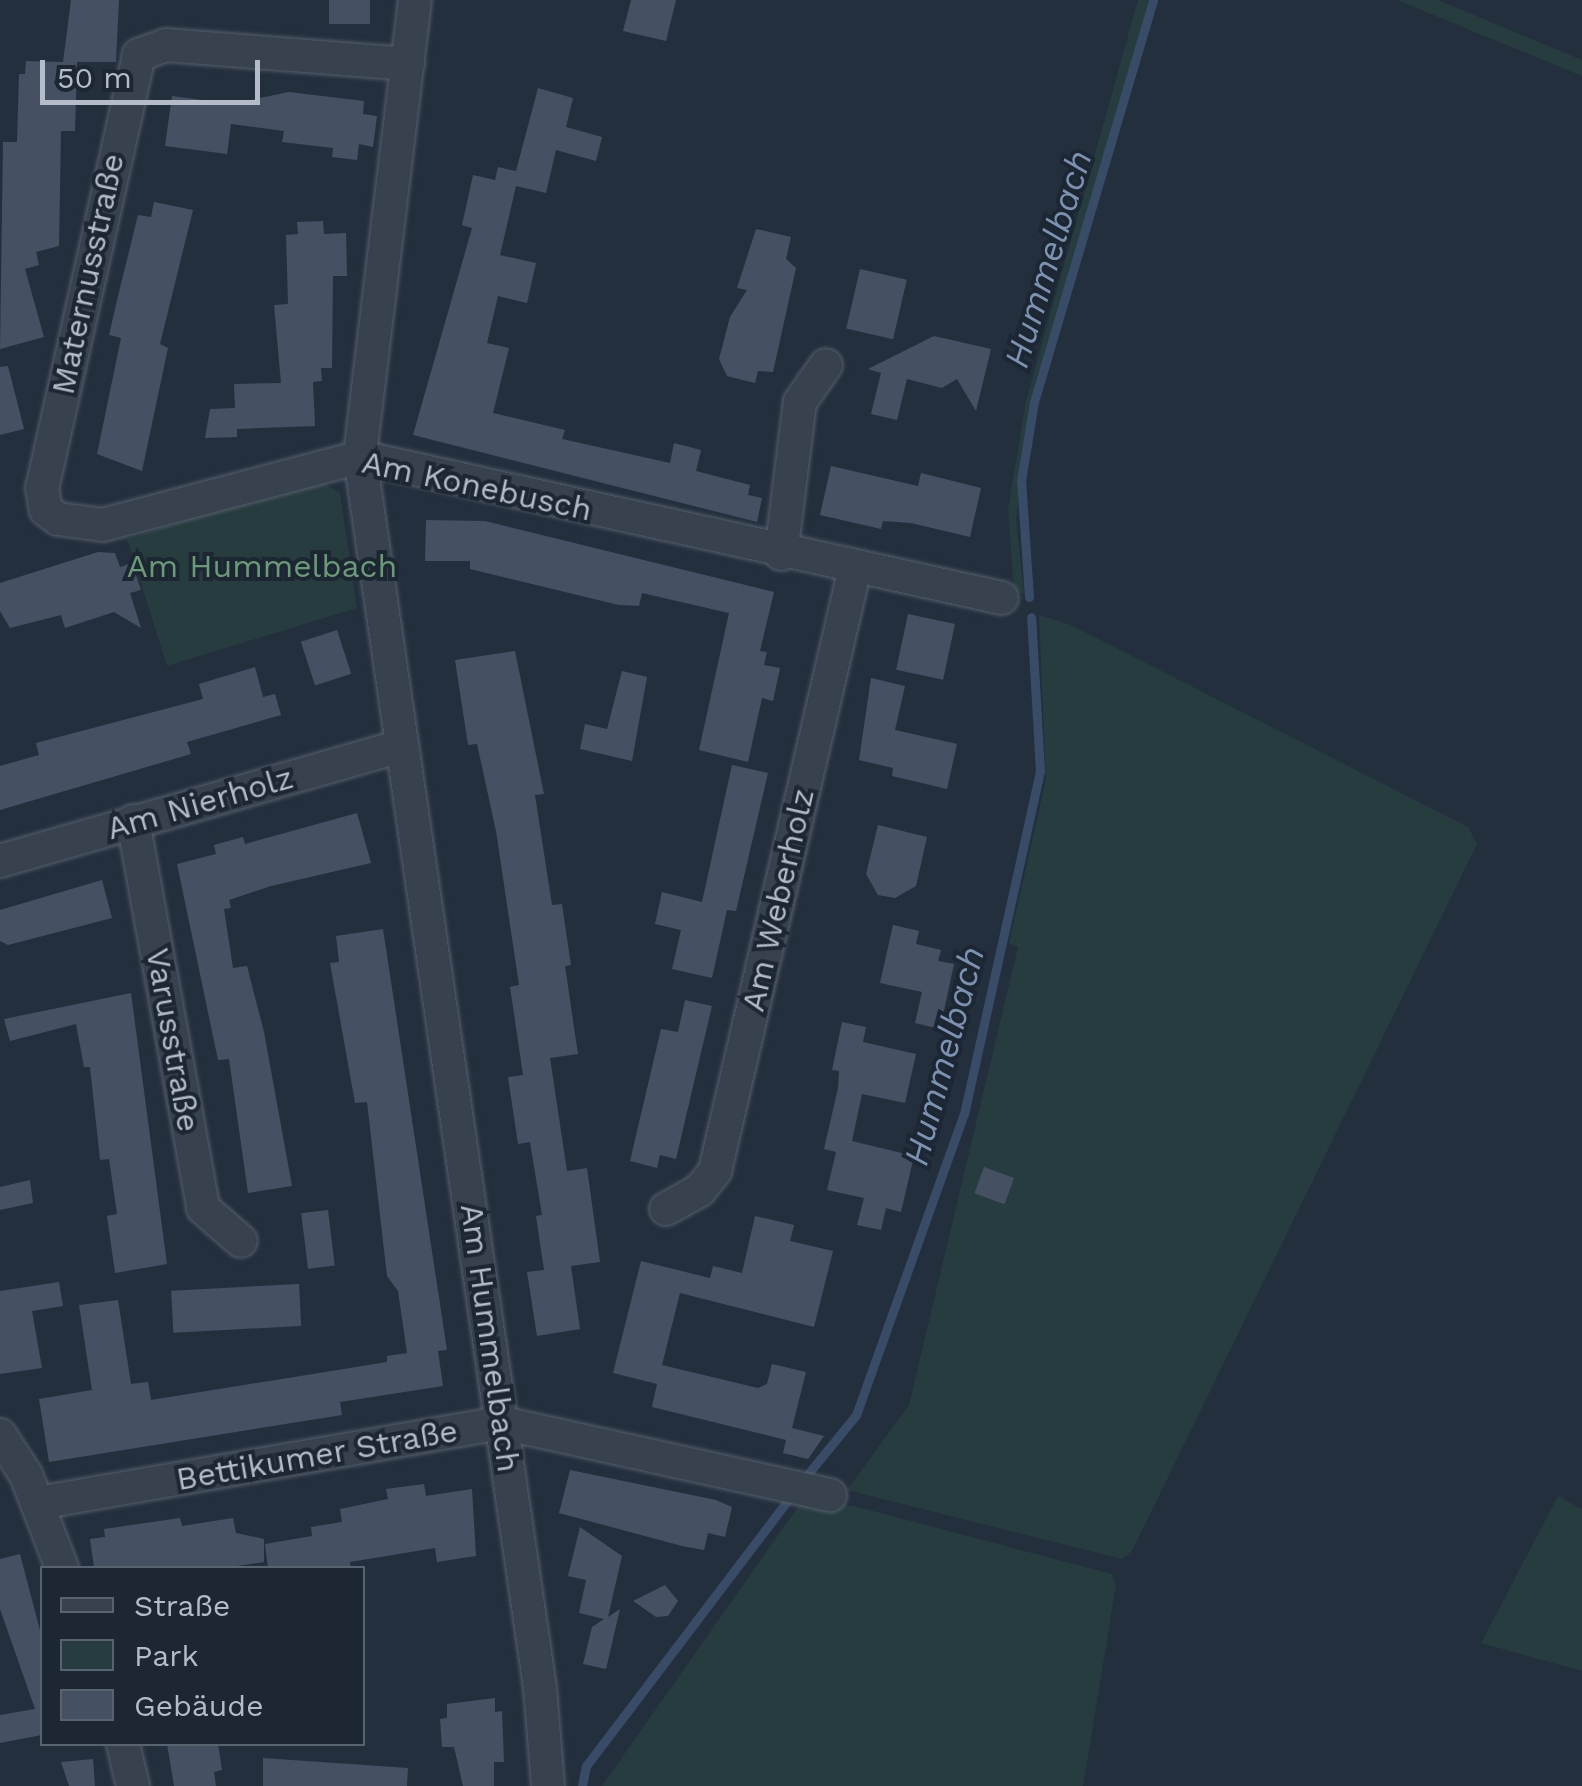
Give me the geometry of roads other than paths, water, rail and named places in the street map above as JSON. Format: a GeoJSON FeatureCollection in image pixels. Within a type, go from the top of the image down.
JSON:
{"type":"FeatureCollection","features":[{"type":"Feature","properties":{"kind":"street","name":"Am Hummelbach"},"geometry":{"type":"LineString","coordinates":[[415,0],[360,457],[502,1423],[548,1786]]}},
{"type":"Feature","properties":{"kind":"street","name":"Maternusstraße"},"geometry":{"type":"LineString","coordinates":[[58,519],[42,502],[42,488],[139,56],[166,45],[408,64]]}},
{"type":"Feature","properties":{"kind":"street"},"geometry":{"type":"LineString","coordinates":[[781,554],[800,402],[826,364]]}},
{"type":"Feature","properties":{"kind":"street","name":"Am Konebusch"},"geometry":{"type":"LineString","coordinates":[[58,519],[103,525],[360,457],[781,554],[1002,598]]}},
{"type":"Feature","properties":{"kind":"street","name":"Am Weberholz"},"geometry":{"type":"LineString","coordinates":[[666,1208],[699,1191],[715,1170],[855,568]]}},
{"type":"Feature","properties":{"kind":"street","name":"Am Nierholz"},"geometry":{"type":"LineString","coordinates":[[0,860],[401,746]]}},
{"type":"Feature","properties":{"kind":"street","name":"Varusstraße"},"geometry":{"type":"LineString","coordinates":[[134,822],[203,1208],[241,1242]]}},
{"type":"Feature","properties":{"kind":"street","name":"Bettikumer Straße"},"geometry":{"type":"LineString","coordinates":[[38,1503],[502,1423],[830,1495]]}},
{"type":"Feature","properties":{"kind":"street"},"geometry":{"type":"LineString","coordinates":[[0,1434],[38,1503],[61,1566]]}},
{"type":"Feature","properties":{"kind":"street"},"geometry":{"type":"LineString","coordinates":[[124,1746],[134,1786]]}},
{"type":"Feature","properties":{"kind":"waterway","name":"Hummelbach"},"geometry":{"type":"LineString","coordinates":[[1029,597],[1021,481],[1034,402],[1153,0]]}},
{"type":"Feature","properties":{"kind":"waterway","name":"Hummelbach"},"geometry":{"type":"LineString","coordinates":[[803,1480],[856,1415],[964,1114],[1040,771],[1031,617]]}},
{"type":"Feature","properties":{"kind":"waterway","name":"Hummelbach"},"geometry":{"type":"LineString","coordinates":[[582,1786],[586,1766],[790,1497]]}}]}
